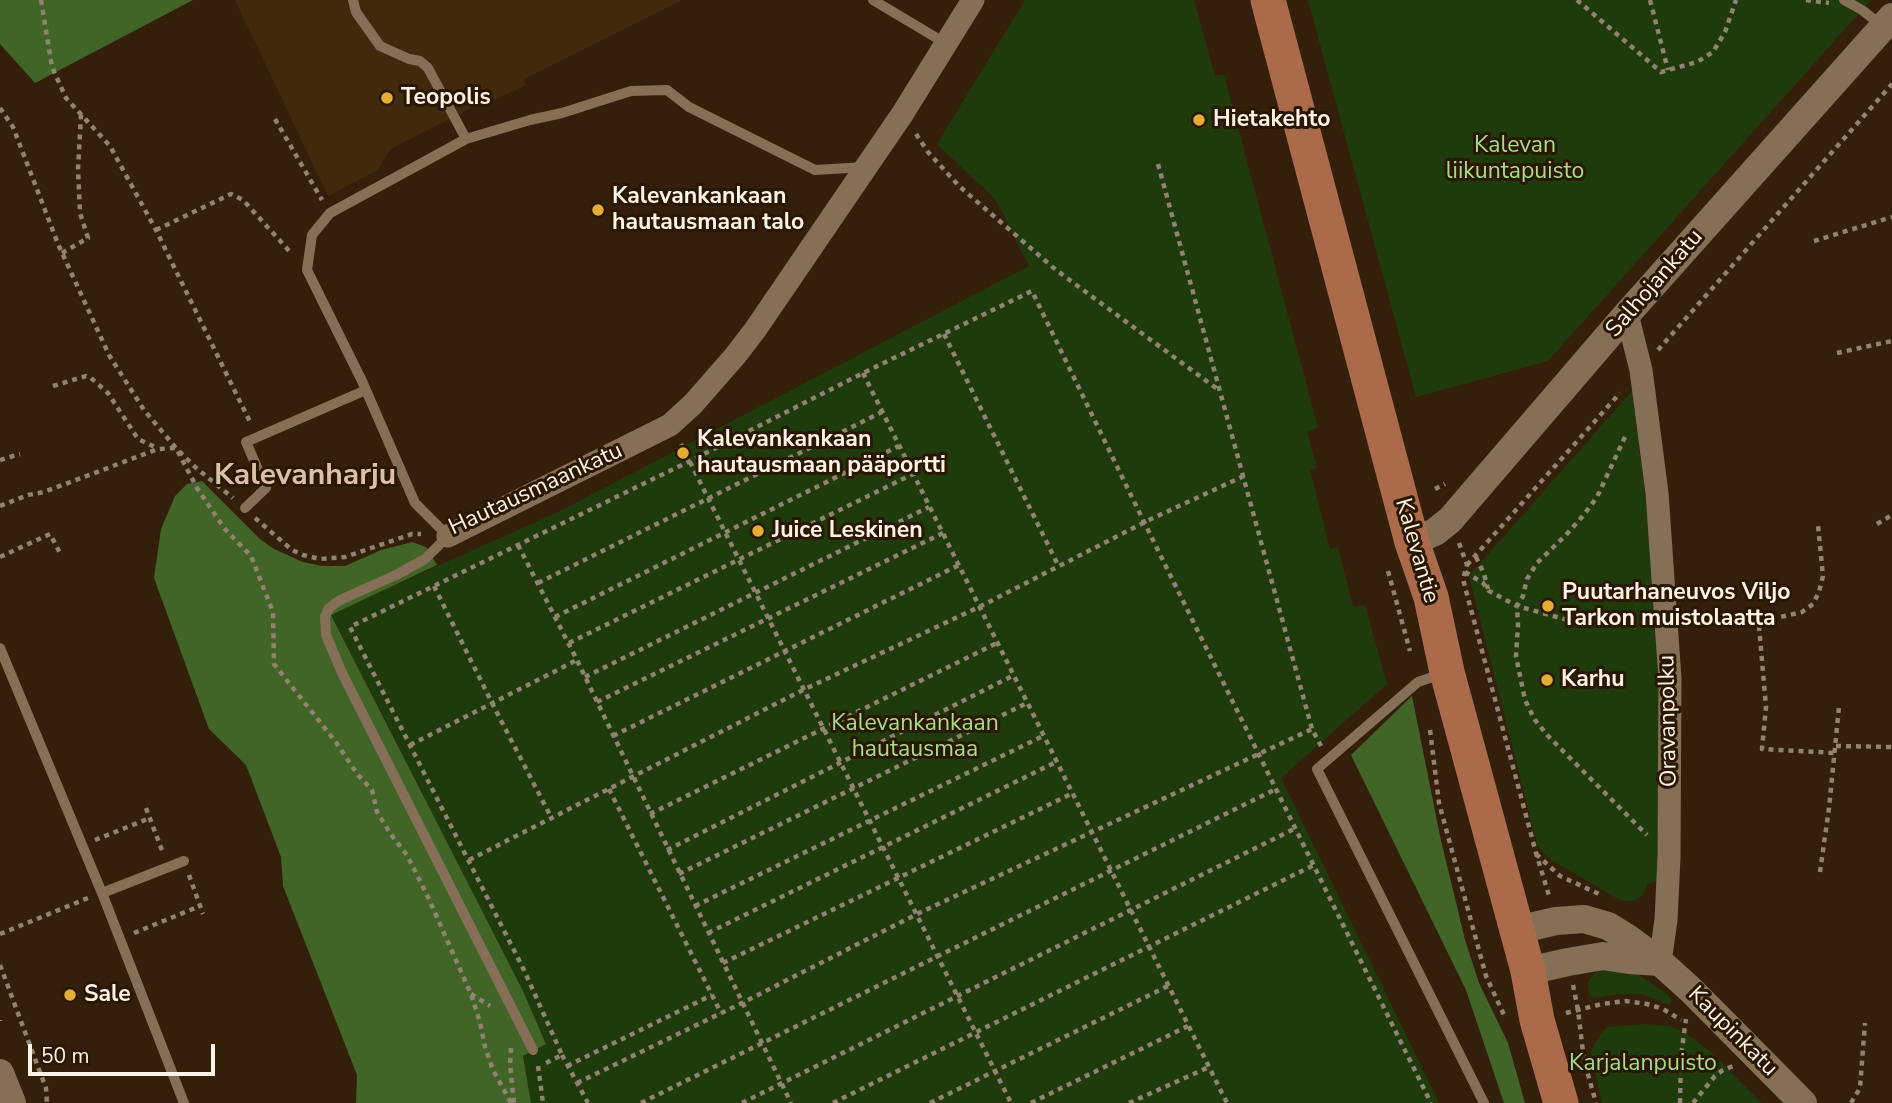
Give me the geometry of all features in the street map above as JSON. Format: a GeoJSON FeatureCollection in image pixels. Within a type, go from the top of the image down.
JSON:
{"type":"FeatureCollection","features":[{"type":"Feature","properties":{"kind":"main road","name":"Kalevantie"},"geometry":{"type":"LineString","coordinates":[[1268,0],[1412,542],[1431,597],[1433,677],[1517,930],[1537,1020],[1561,1103]]}},
{"type":"Feature","properties":{"kind":"street","name":"Hautausmaankatu"},"geometry":{"type":"LineString","coordinates":[[448,536],[670,425],[700,396],[755,330],[902,113],[974,0]]}},
{"type":"Feature","properties":{"kind":"street","name":"Salhojankatu"},"geometry":{"type":"LineString","coordinates":[[1412,542],[1435,532],[1450,520],[1627,314],[1888,22]]}},
{"type":"Feature","properties":{"kind":"street","name":"Oravanpolku"},"geometry":{"type":"LineString","coordinates":[[1627,314],[1641,370],[1646,404],[1661,538],[1670,678],[1669,857],[1666,919],[1660,962]]}},
{"type":"Feature","properties":{"kind":"street","name":"Kaupinkatu"},"geometry":{"type":"LineString","coordinates":[[1517,930],[1556,921],[1584,919],[1608,926],[1660,962],[1692,991],[1743,1066],[1802,1103]]}},
{"type":"Feature","properties":{"kind":"street"},"geometry":{"type":"LineString","coordinates":[[1528,971],[1603,956],[1660,962]]}},
{"type":"Feature","properties":{"kind":"street"},"geometry":{"type":"LineString","coordinates":[[0,1073],[12,1103]]}},
{"type":"Feature","properties":{"kind":"lane"},"geometry":{"type":"LineString","coordinates":[[354,0],[356,12],[380,46],[420,61],[428,68],[466,139]]}},
{"type":"Feature","properties":{"kind":"lane"},"geometry":{"type":"LineString","coordinates":[[873,0],[945,43]]}},
{"type":"Feature","properties":{"kind":"lane"},"geometry":{"type":"LineString","coordinates":[[1844,0],[1888,22]]}},
{"type":"Feature","properties":{"kind":"lane"},"geometry":{"type":"LineString","coordinates":[[533,1050],[342,673],[327,635],[325,617],[329,608],[340,600],[425,559],[448,536],[415,503],[366,390],[307,270],[312,235],[330,213],[466,139],[631,91],[667,90],[690,107],[815,170],[864,167]]}},
{"type":"Feature","properties":{"kind":"lane"},"geometry":{"type":"LineString","coordinates":[[245,508],[266,488],[246,442],[366,390]]}},
{"type":"Feature","properties":{"kind":"lane"},"geometry":{"type":"LineString","coordinates":[[0,648],[102,892],[184,1103]]}},
{"type":"Feature","properties":{"kind":"lane"},"geometry":{"type":"LineString","coordinates":[[1433,677],[1317,769],[1484,1103]]}},
{"type":"Feature","properties":{"kind":"lane"},"geometry":{"type":"LineString","coordinates":[[102,892],[184,861]]}},
{"type":"Feature","properties":{"kind":"path"},"geometry":{"type":"LineString","coordinates":[[41,0],[52,67],[66,98],[110,146],[156,230],[257,438]]}},
{"type":"Feature","properties":{"kind":"path"},"geometry":{"type":"LineString","coordinates":[[1577,0],[1661,72],[1697,62],[1713,52],[1725,32],[1736,0]]}},
{"type":"Feature","properties":{"kind":"path"},"geometry":{"type":"LineString","coordinates":[[1650,0],[1668,70]]}},
{"type":"Feature","properties":{"kind":"path"},"geometry":{"type":"LineString","coordinates":[[1556,921],[1465,587],[1465,572],[1468,565],[1892,84]]}},
{"type":"Feature","properties":{"kind":"path","name":"Hautausmaankatu"},"geometry":{"type":"LineString","coordinates":[[0,108],[13,127],[62,253],[109,355],[144,411],[195,467],[245,508],[281,543],[303,555],[320,559],[345,557],[412,534],[448,536]]}},
{"type":"Feature","properties":{"kind":"path"},"geometry":{"type":"LineString","coordinates":[[902,113],[928,152],[959,186],[1056,270],[1220,391]]}},
{"type":"Feature","properties":{"kind":"path"},"geometry":{"type":"LineString","coordinates":[[62,253],[88,238],[80,213],[78,169],[81,114]]}},
{"type":"Feature","properties":{"kind":"path"},"geometry":{"type":"LineString","coordinates":[[275,119],[330,213]]}},
{"type":"Feature","properties":{"kind":"path"},"geometry":{"type":"LineString","coordinates":[[1158,164],[1312,729],[1329,759]]}},
{"type":"Feature","properties":{"kind":"path"},"geometry":{"type":"LineString","coordinates":[[156,230],[230,194],[243,200],[307,270]]}},
{"type":"Feature","properties":{"kind":"path"},"geometry":{"type":"LineString","coordinates":[[1814,241],[1892,217]]}},
{"type":"Feature","properties":{"kind":"path"},"geometry":{"type":"LineString","coordinates":[[588,1103],[567,1066],[524,970],[469,860],[350,627],[1032,291],[1431,1103]]}},
{"type":"Feature","properties":{"kind":"path"},"geometry":{"type":"LineString","coordinates":[[944,334],[1058,565]]}},
{"type":"Feature","properties":{"kind":"path"},"geometry":{"type":"LineString","coordinates":[[1837,353],[1892,341]]}},
{"type":"Feature","properties":{"kind":"path"},"geometry":{"type":"LineString","coordinates":[[863,373],[1224,1102]]}},
{"type":"Feature","properties":{"kind":"path"},"geometry":{"type":"LineString","coordinates":[[53,386],[86,376],[91,379],[108,393],[138,439],[158,449]]}},
{"type":"Feature","properties":{"kind":"path"},"geometry":{"type":"LineString","coordinates":[[1636,824],[1535,720],[1525,700],[1516,656],[1517,606],[1536,563],[1566,535],[1597,496],[1626,434],[1646,404]]}},
{"type":"Feature","properties":{"kind":"path"},"geometry":{"type":"LineString","coordinates":[[537,583],[882,412]]}},
{"type":"Feature","properties":{"kind":"path"},"geometry":{"type":"LineString","coordinates":[[670,425],[1011,1103]]}},
{"type":"Feature","properties":{"kind":"path"},"geometry":{"type":"LineString","coordinates":[[555,617],[899,446]]}},
{"type":"Feature","properties":{"kind":"path"},"geometry":{"type":"LineString","coordinates":[[0,506],[158,449],[176,448],[197,488],[224,528],[251,556],[273,612],[274,664],[372,790],[377,812],[407,855],[471,994],[493,1070],[513,1103]]}},
{"type":"Feature","properties":{"kind":"path"},"geometry":{"type":"LineString","coordinates":[[0,460],[20,454]]}},
{"type":"Feature","properties":{"kind":"path"},"geometry":{"type":"LineString","coordinates":[[569,643],[913,474]]}},
{"type":"Feature","properties":{"kind":"path"},"geometry":{"type":"LineString","coordinates":[[469,860],[803,690],[979,607],[1144,522],[1244,476]]}},
{"type":"Feature","properties":{"kind":"path"},"geometry":{"type":"LineString","coordinates":[[1428,486],[1435,489],[1468,565]]}},
{"type":"Feature","properties":{"kind":"path"},"geometry":{"type":"LineString","coordinates":[[584,677],[929,507]]}},
{"type":"Feature","properties":{"kind":"path"},"geometry":{"type":"LineString","coordinates":[[1877,524],[1892,515]]}},
{"type":"Feature","properties":{"kind":"path"},"geometry":{"type":"LineString","coordinates":[[1818,525],[1823,576],[1813,604],[1802,612],[1772,619],[1762,626],[1766,707],[1762,749],[1835,753]]}},
{"type":"Feature","properties":{"kind":"path"},"geometry":{"type":"LineString","coordinates":[[597,702],[943,533]]}},
{"type":"Feature","properties":{"kind":"path"},"geometry":{"type":"LineString","coordinates":[[0,557],[50,534],[60,553]]}},
{"type":"Feature","properties":{"kind":"path"},"geometry":{"type":"LineString","coordinates":[[518,545],[569,643],[791,1103]]}},
{"type":"Feature","properties":{"kind":"path"},"geometry":{"type":"LineString","coordinates":[[1476,557],[1489,591]]}},
{"type":"Feature","properties":{"kind":"path"},"geometry":{"type":"LineString","coordinates":[[613,736],[959,565]]}},
{"type":"Feature","properties":{"kind":"path"},"geometry":{"type":"LineString","coordinates":[[1387,567],[1433,677],[1429,722],[1438,803],[1486,976],[1505,1017]]}},
{"type":"Feature","properties":{"kind":"path"},"geometry":{"type":"LineString","coordinates":[[1465,572],[1483,583],[1489,591],[1517,606],[1571,621]]}},
{"type":"Feature","properties":{"kind":"path"},"geometry":{"type":"LineString","coordinates":[[434,586],[552,819]]}},
{"type":"Feature","properties":{"kind":"path"},"geometry":{"type":"LineString","coordinates":[[650,814],[997,643]]}},
{"type":"Feature","properties":{"kind":"path"},"geometry":{"type":"LineString","coordinates":[[410,745],[577,660]]}},
{"type":"Feature","properties":{"kind":"path"},"geometry":{"type":"LineString","coordinates":[[667,850],[1014,675]]}},
{"type":"Feature","properties":{"kind":"path"},"geometry":{"type":"LineString","coordinates":[[679,874],[1027,703]]}},
{"type":"Feature","properties":{"kind":"path"},"geometry":{"type":"LineString","coordinates":[[1820,872],[1839,707]]}},
{"type":"Feature","properties":{"kind":"path"},"geometry":{"type":"LineString","coordinates":[[577,1083],[917,914],[1312,729]]}},
{"type":"Feature","properties":{"kind":"path"},"geometry":{"type":"LineString","coordinates":[[695,906],[1043,736]]}},
{"type":"Feature","properties":{"kind":"path"},"geometry":{"type":"LineString","coordinates":[[1836,746],[1892,747]]}},
{"type":"Feature","properties":{"kind":"path"},"geometry":{"type":"LineString","coordinates":[[708,933],[1056,762]]}},
{"type":"Feature","properties":{"kind":"path"},"geometry":{"type":"LineString","coordinates":[[609,789],[721,1013]]}},
{"type":"Feature","properties":{"kind":"path"},"geometry":{"type":"LineString","coordinates":[[641,1103],[1276,789]]}},
{"type":"Feature","properties":{"kind":"path"},"geometry":{"type":"LineString","coordinates":[[723,963],[1072,794]]}},
{"type":"Feature","properties":{"kind":"path"},"geometry":{"type":"LineString","coordinates":[[146,808],[168,867]]}},
{"type":"Feature","properties":{"kind":"path"},"geometry":{"type":"LineString","coordinates":[[82,845],[150,818]]}},
{"type":"Feature","properties":{"kind":"path"},"geometry":{"type":"LineString","coordinates":[[741,1103],[1296,828]]}},
{"type":"Feature","properties":{"kind":"path"},"geometry":{"type":"LineString","coordinates":[[184,861],[203,914]]}},
{"type":"Feature","properties":{"kind":"path"},"geometry":{"type":"LineString","coordinates":[[832,1103],[1314,865]]}},
{"type":"Feature","properties":{"kind":"path"},"geometry":{"type":"LineString","coordinates":[[0,934],[102,892]]}},
{"type":"Feature","properties":{"kind":"path"},"geometry":{"type":"LineString","coordinates":[[120,939],[200,906]]}},
{"type":"Feature","properties":{"kind":"path"},"geometry":{"type":"LineString","coordinates":[[1568,961],[1584,1059],[1596,1103]]}},
{"type":"Feature","properties":{"kind":"path"},"geometry":{"type":"LineString","coordinates":[[0,965],[46,1088],[47,1103]]}},
{"type":"Feature","properties":{"kind":"path"},"geometry":{"type":"LineString","coordinates":[[930,1103],[1168,986]]}},
{"type":"Feature","properties":{"kind":"path"},"geometry":{"type":"LineString","coordinates":[[1680,1103],[1681,1056],[1692,991]]}},
{"type":"Feature","properties":{"kind":"path"},"geometry":{"type":"LineString","coordinates":[[567,1066],[712,995]]}},
{"type":"Feature","properties":{"kind":"path"},"geometry":{"type":"LineString","coordinates":[[1578,1010],[1602,1004],[1636,1002],[1664,1009],[1692,1030]]}},
{"type":"Feature","properties":{"kind":"path"},"geometry":{"type":"LineString","coordinates":[[1851,1103],[1860,1088],[1865,1023]]}},
{"type":"Feature","properties":{"kind":"path"},"geometry":{"type":"LineString","coordinates":[[513,1103],[510,1065],[512,1046],[521,1026]]}},
{"type":"Feature","properties":{"kind":"path"},"geometry":{"type":"LineString","coordinates":[[1031,1103],[1188,1027]]}},
{"type":"Feature","properties":{"kind":"path"},"geometry":{"type":"LineString","coordinates":[[543,1103],[538,1066],[562,1055]]}},
{"type":"Feature","properties":{"kind":"path"},"geometry":{"type":"LineString","coordinates":[[1724,1059],[1743,1066]]}},
{"type":"Feature","properties":{"kind":"path"},"geometry":{"type":"LineString","coordinates":[[1693,1103],[1723,1070],[1743,1066]]}},
{"type":"Feature","properties":{"kind":"path"},"geometry":{"type":"LineString","coordinates":[[1129,1103],[1209,1067]]}},
{"type":"Feature","properties":{"kind":"shaded area","name":"Teopolis"},"geometry":{"type":"Polygon","coordinates":[[[235,0],[682,0],[524,79],[526,85],[495,100],[493,97],[390,149],[378,170],[328,196],[235,0]]]}},
{"type":"Feature","properties":{"kind":"green space"},"geometry":{"type":"Polygon","coordinates":[[[0,0],[193,0],[35,83],[0,44],[0,0]]]}},
{"type":"Feature","properties":{"kind":"green space","name":"Kalevankankaan hautausmaa"},"geometry":{"type":"Polygon","coordinates":[[[1025,0],[1194,0],[1215,76],[1224,75],[1318,428],[1307,431],[1317,468],[1310,470],[1330,549],[1338,547],[1353,607],[1365,605],[1387,684],[1281,778],[1439,1103],[531,1103],[523,1056],[546,1043],[523,991],[331,614],[560,511],[1029,266],[996,200],[937,144],[1025,0]]]}},
{"type":"Feature","properties":{"kind":"green space","name":"Kalevan liikuntapuisto"},"geometry":{"type":"Polygon","coordinates":[[[1308,0],[1871,0],[1548,361],[1416,397],[1308,0]]]}},
{"type":"Feature","properties":{"kind":"green space"},"geometry":{"type":"Polygon","coordinates":[[[1632,391],[1649,528],[1661,686],[1657,881],[1647,884],[1644,894],[1634,901],[1622,901],[1553,861],[1537,844],[1469,576],[1632,391]]]}},
{"type":"Feature","properties":{"kind":"green space"},"geometry":{"type":"Polygon","coordinates":[[[202,481],[260,539],[274,549],[303,562],[322,566],[345,566],[381,550],[412,542],[426,547],[437,565],[331,615],[523,991],[546,1044],[523,1056],[531,1103],[356,1103],[357,1075],[283,886],[281,857],[246,765],[209,729],[154,578],[161,529],[175,496],[187,484],[202,481]]]}},
{"type":"Feature","properties":{"kind":"green space"},"geometry":{"type":"Polygon","coordinates":[[[1412,696],[1440,836],[1465,940],[1479,983],[1508,1043],[1525,1103],[1504,1103],[1466,990],[1351,755],[1412,696]]]}},
{"type":"Feature","properties":{"kind":"green space"},"geometry":{"type":"Polygon","coordinates":[[[1599,968],[1636,973],[1667,994],[1672,1001],[1669,1005],[1642,994],[1596,998],[1589,996],[1588,982],[1599,968]]]}},
{"type":"Feature","properties":{"kind":"green space","name":"Karjalanpuisto"},"geometry":{"type":"Polygon","coordinates":[[[1647,1024],[1671,1026],[1691,1037],[1711,1052],[1762,1103],[1602,1103],[1592,1062],[1591,1052],[1595,1043],[1608,1027],[1647,1024]]]}},
{"type":"Feature","properties":{"kind":"place","name":"Teopolis"},"geometry":{"type":"Point","coordinates":[387,98]}},
{"type":"Feature","properties":{"kind":"place","name":"Hietakehto"},"geometry":{"type":"Point","coordinates":[1199,120]}},
{"type":"Feature","properties":{"kind":"place","name":"Kalevankankaan hautausmaan talo"},"geometry":{"type":"Point","coordinates":[598,210]}},
{"type":"Feature","properties":{"kind":"place","name":"Kalevankankaan hautausmaan pääportti"},"geometry":{"type":"Point","coordinates":[683,453]}},
{"type":"Feature","properties":{"kind":"place","name":"Juice Leskinen"},"geometry":{"type":"Point","coordinates":[758,531]}},
{"type":"Feature","properties":{"kind":"place","name":"Puutarhaneuvos Viljo Tarkon muistolaatta"},"geometry":{"type":"Point","coordinates":[1548,606]}},
{"type":"Feature","properties":{"kind":"place","name":"Karhu"},"geometry":{"type":"Point","coordinates":[1547,680]}},
{"type":"Feature","properties":{"kind":"place","name":"Sale"},"geometry":{"type":"Point","coordinates":[70,995]}},
{"type":"Feature","properties":{"kind":"district","name":"Kalevanharju"},"geometry":{"type":"Point","coordinates":[305,477]}}]}
